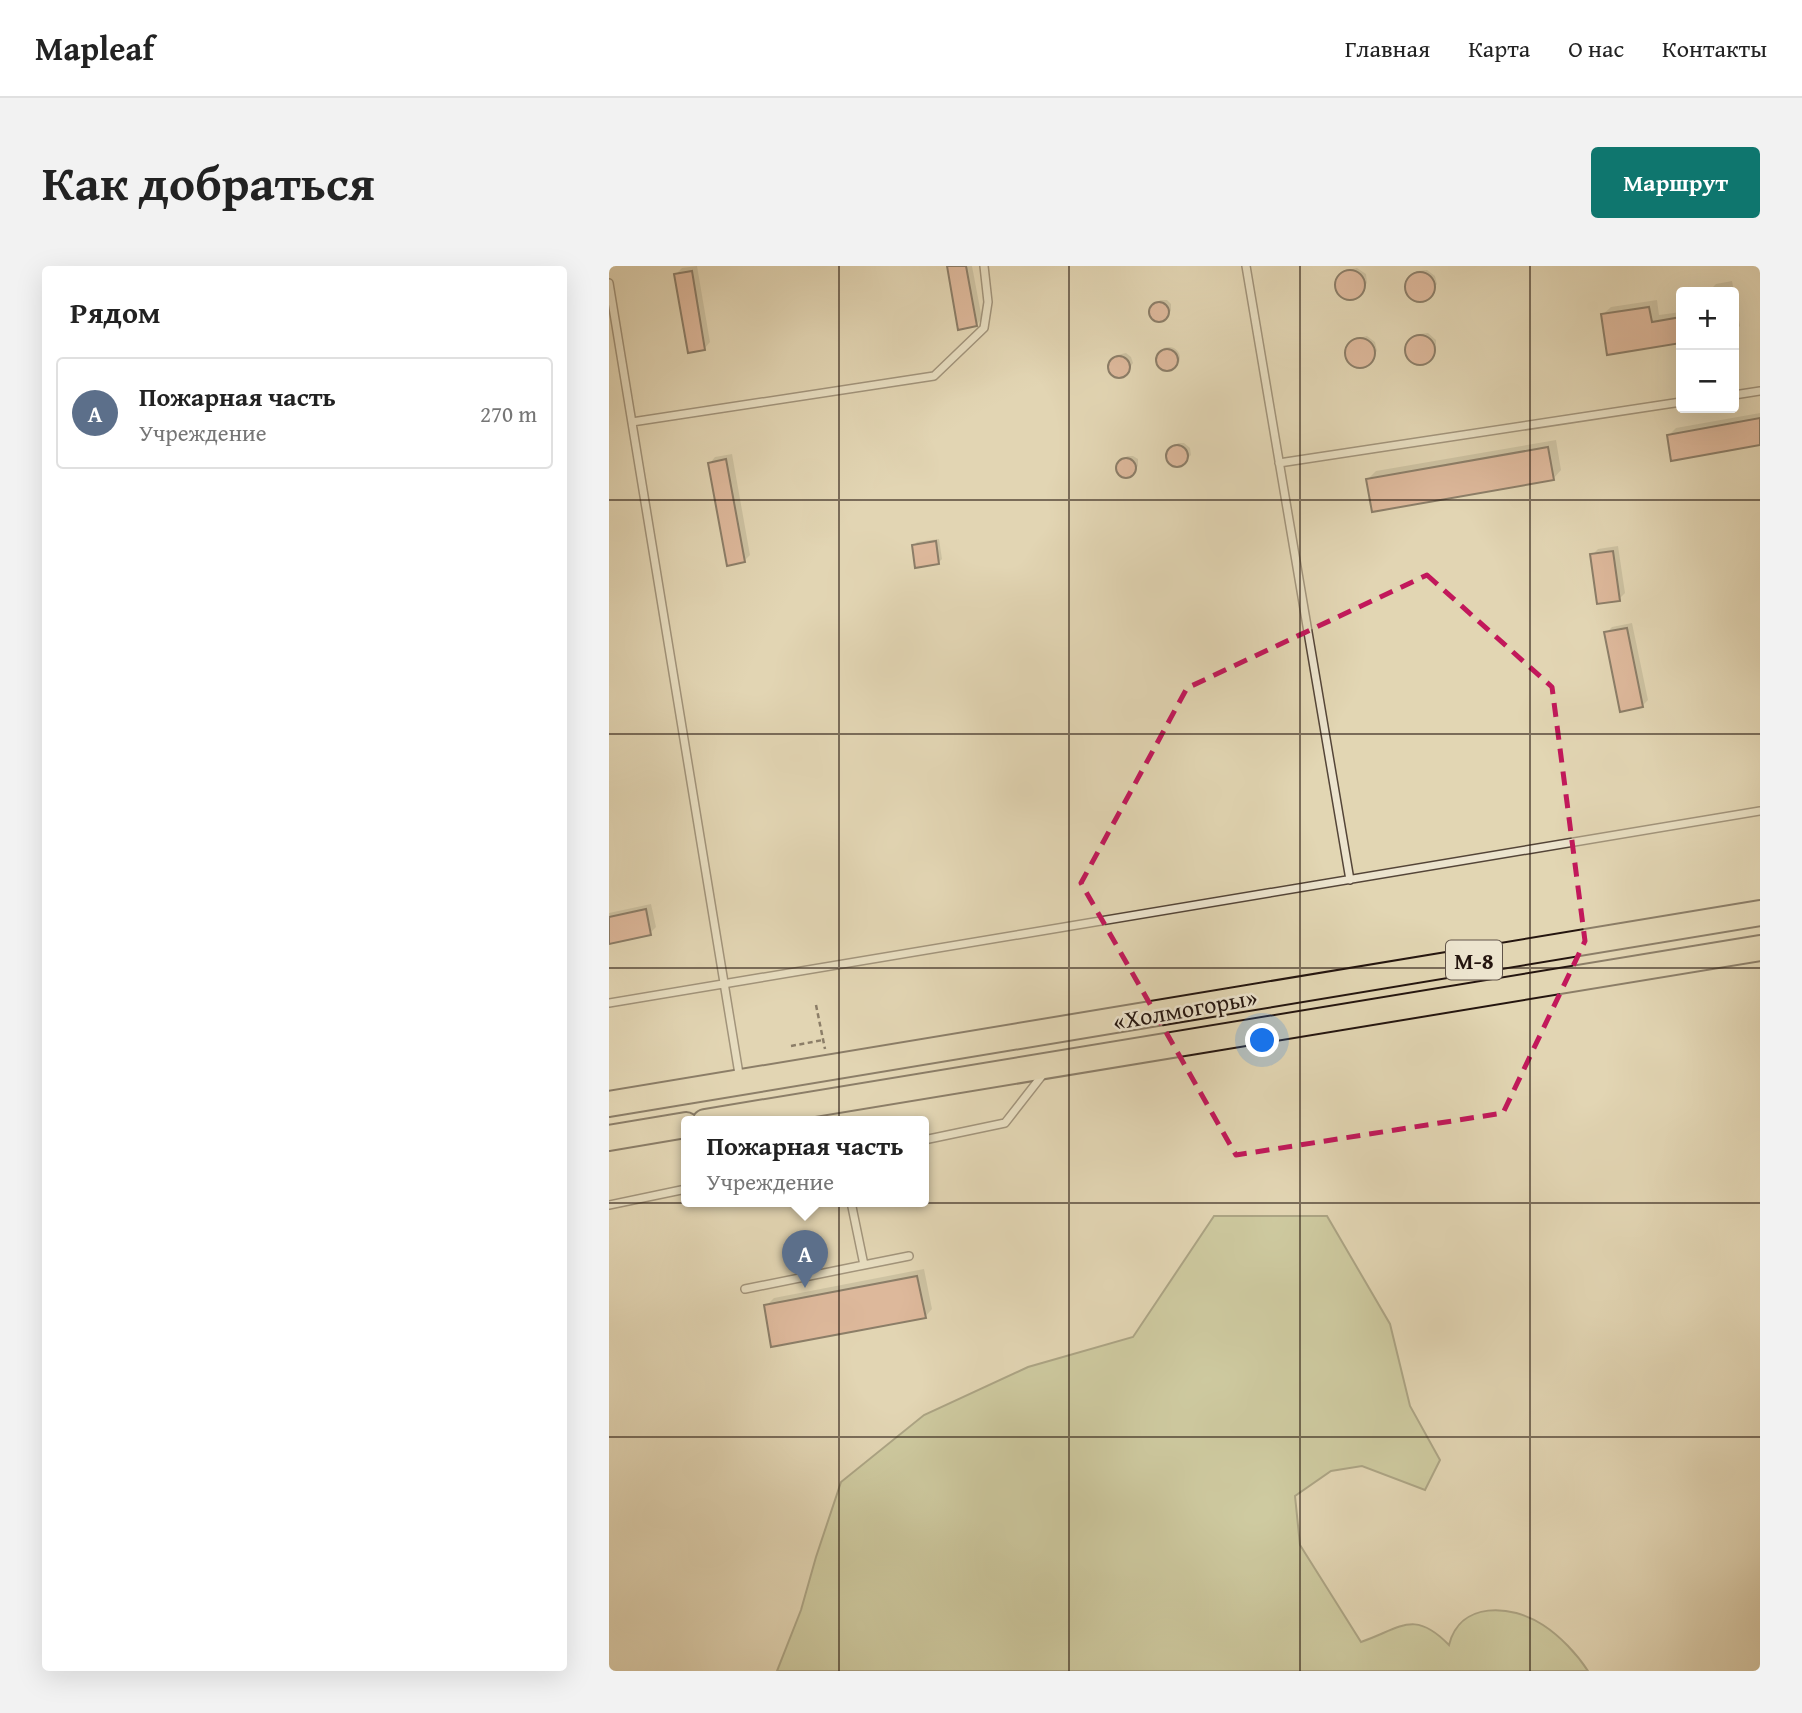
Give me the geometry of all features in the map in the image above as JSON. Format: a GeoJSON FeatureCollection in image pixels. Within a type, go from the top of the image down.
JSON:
{"type":"FeatureCollection","features":[{"type":"Feature","properties":{"kind":"highway","name":"«Холмогоры»"},"geometry":{"type":"LineString","coordinates":[[609,1104],[1760,913]]}},
{"type":"Feature","properties":{"kind":"highway","name":"«Холмогоры»"},"geometry":{"type":"LineString","coordinates":[[741,1116],[1760,948]]}},
{"type":"Feature","properties":{"kind":"highway"},"geometry":{"type":"LineString","coordinates":[[1045,1032],[1051,1065]]}},
{"type":"Feature","properties":{"kind":"highway"},"geometry":{"type":"LineString","coordinates":[[609,1138],[681,1126]]}},
{"type":"Feature","properties":{"kind":"lane"},"geometry":{"type":"LineString","coordinates":[[632,422],[934,376],[984,328],[988,302],[984,266]]}},
{"type":"Feature","properties":{"kind":"lane"},"geometry":{"type":"LineString","coordinates":[[1246,266],[1350,880]]}},
{"type":"Feature","properties":{"kind":"lane"},"geometry":{"type":"LineString","coordinates":[[609,283],[741,1082]]}},
{"type":"Feature","properties":{"kind":"lane"},"geometry":{"type":"LineString","coordinates":[[1739,393],[1760,391]]}},
{"type":"Feature","properties":{"kind":"lane"},"geometry":{"type":"LineString","coordinates":[[1279,463],[1676,403]]}},
{"type":"Feature","properties":{"kind":"lane"},"geometry":{"type":"LineString","coordinates":[[609,1003],[1760,811]]}},
{"type":"Feature","properties":{"kind":"lane"},"geometry":{"type":"LineString","coordinates":[[929,1139],[1005,1123],[1051,1065]]}},
{"type":"Feature","properties":{"kind":"lane"},"geometry":{"type":"LineString","coordinates":[[609,1205],[681,1190]]}},
{"type":"Feature","properties":{"kind":"lane"},"geometry":{"type":"LineString","coordinates":[[852,1207],[864,1265]]}},
{"type":"Feature","properties":{"kind":"lane"},"geometry":{"type":"LineString","coordinates":[[745,1289],[909,1256]]}},
{"type":"Feature","properties":{"kind":"path"},"geometry":{"type":"LineString","coordinates":[[791,1046],[823,1040]]}},
{"type":"Feature","properties":{"kind":"highlighted area"},"geometry":{"type":"Polygon","coordinates":[[[1427,575],[1552,687],[1585,941],[1503,1113],[1236,1155],[1081,883],[1187,688],[1427,575]]]}},
{"type":"Feature","properties":{"kind":"green space"},"geometry":{"type":"Polygon","coordinates":[[[1214,1216],[1327,1216],[1390,1324],[1410,1406],[1440,1460],[1425,1490],[1362,1466],[1331,1471],[1295,1496],[1300,1545],[1361,1642],[1397,1627],[1416,1625],[1426,1627],[1449,1645],[1464,1620],[1475,1614],[1502,1610],[1530,1618],[1549,1629],[1568,1646],[1588,1671],[777,1671],[801,1610],[841,1482],[924,1415],[1028,1367],[1133,1337],[1214,1216]]]}},
{"type":"Feature","properties":{"kind":"building"},"geometry":{"type":"Polygon","coordinates":[[[947,266],[966,266],[977,326],[958,330],[947,266]]]}},
{"type":"Feature","properties":{"kind":"building"},"geometry":{"type":"Polygon","coordinates":[[[1350,270],[1360,275],[1365,285],[1360,295],[1350,300],[1340,295],[1335,285],[1340,275],[1350,270]]]}},
{"type":"Feature","properties":{"kind":"building"},"geometry":{"type":"Polygon","coordinates":[[[692,271],[705,350],[688,353],[674,274],[692,271]]]}},
{"type":"Feature","properties":{"kind":"building"},"geometry":{"type":"Polygon","coordinates":[[[1420,272],[1430,277],[1435,287],[1430,297],[1420,302],[1410,297],[1405,287],[1410,277],[1420,272]]]}},
{"type":"Feature","properties":{"kind":"building"},"geometry":{"type":"Polygon","coordinates":[[[1159,302],[1166,305],[1169,312],[1166,319],[1159,322],[1152,319],[1149,312],[1152,305],[1159,302]]]}},
{"type":"Feature","properties":{"kind":"building"},"geometry":{"type":"Polygon","coordinates":[[[1649,307],[1652,322],[1676,318],[1676,344],[1607,355],[1601,314],[1649,307]]]}},
{"type":"Feature","properties":{"kind":"building"},"geometry":{"type":"Polygon","coordinates":[[[1420,335],[1430,340],[1435,350],[1430,360],[1420,365],[1410,360],[1405,350],[1410,340],[1420,335]]]}},
{"type":"Feature","properties":{"kind":"building"},"geometry":{"type":"Polygon","coordinates":[[[1360,338],[1370,343],[1375,353],[1370,363],[1360,368],[1350,363],[1345,353],[1350,343],[1360,338]]]}},
{"type":"Feature","properties":{"kind":"building"},"geometry":{"type":"Polygon","coordinates":[[[1163,349],[1171,349],[1178,356],[1178,364],[1171,371],[1163,371],[1156,364],[1156,356],[1163,349]]]}},
{"type":"Feature","properties":{"kind":"building"},"geometry":{"type":"Polygon","coordinates":[[[1115,356],[1123,356],[1130,363],[1130,371],[1123,378],[1115,378],[1108,371],[1108,363],[1115,356]]]}},
{"type":"Feature","properties":{"kind":"building"},"geometry":{"type":"Polygon","coordinates":[[[1760,418],[1760,445],[1671,461],[1667,435],[1760,418]]]}},
{"type":"Feature","properties":{"kind":"building"},"geometry":{"type":"Polygon","coordinates":[[[1173,445],[1181,445],[1188,452],[1188,460],[1181,467],[1173,467],[1166,460],[1166,452],[1173,445]]]}},
{"type":"Feature","properties":{"kind":"building"},"geometry":{"type":"Polygon","coordinates":[[[1548,447],[1554,480],[1372,512],[1366,479],[1548,447]]]}},
{"type":"Feature","properties":{"kind":"building"},"geometry":{"type":"Polygon","coordinates":[[[1126,458],[1133,461],[1136,468],[1133,475],[1126,478],[1119,475],[1116,468],[1119,461],[1126,458]]]}},
{"type":"Feature","properties":{"kind":"building"},"geometry":{"type":"Polygon","coordinates":[[[726,459],[745,562],[727,566],[708,463],[726,459]]]}},
{"type":"Feature","properties":{"kind":"building"},"geometry":{"type":"Polygon","coordinates":[[[936,541],[939,564],[915,568],[912,545],[936,541]]]}},
{"type":"Feature","properties":{"kind":"building"},"geometry":{"type":"Polygon","coordinates":[[[1613,551],[1620,601],[1597,604],[1590,554],[1613,551]]]}},
{"type":"Feature","properties":{"kind":"building"},"geometry":{"type":"Polygon","coordinates":[[[1627,628],[1643,707],[1620,712],[1604,632],[1627,628]]]}},
{"type":"Feature","properties":{"kind":"building"},"geometry":{"type":"Polygon","coordinates":[[[646,909],[651,935],[609,944],[609,917],[646,909]]]}},
{"type":"Feature","properties":{"kind":"building"},"geometry":{"type":"Polygon","coordinates":[[[917,1276],[926,1318],[771,1347],[764,1305],[917,1276]]]}},
{"type":"Feature","properties":{"kind":"place","name":"Пожарная часть"},"geometry":{"type":"Point","coordinates":[805,1288]}}]}
